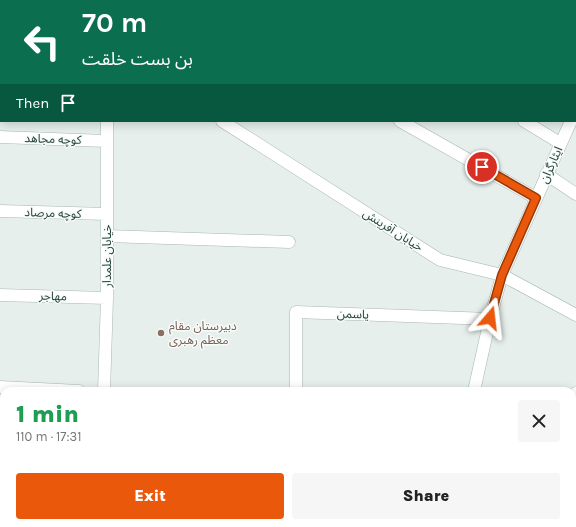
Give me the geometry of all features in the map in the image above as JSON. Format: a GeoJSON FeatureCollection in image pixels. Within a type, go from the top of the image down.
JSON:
{"type":"FeatureCollection","features":[{"type":"Feature","properties":{"kind":"street","name":"خیابان علمدار"},"geometry":{"type":"LineString","coordinates":[[104,387],[107,298],[106,122]]}},
{"type":"Feature","properties":{"kind":"street","name":"خیابان آفرینش"},"geometry":{"type":"LineString","coordinates":[[224,122],[440,260],[502,275],[576,315]]}},
{"type":"Feature","properties":{"kind":"street"},"geometry":{"type":"LineString","coordinates":[[402,122],[536,198]]}},
{"type":"Feature","properties":{"kind":"street"},"geometry":{"type":"LineString","coordinates":[[526,122],[560,143]]}},
{"type":"Feature","properties":{"kind":"street","name":"ایثارگران"},"geometry":{"type":"LineString","coordinates":[[475,387],[490,318],[502,275],[570,122]]}},
{"type":"Feature","properties":{"kind":"street","name":"کوچه مجاهد"},"geometry":{"type":"LineString","coordinates":[[0,137],[106,141]]}},
{"type":"Feature","properties":{"kind":"street"},"geometry":{"type":"LineString","coordinates":[[546,174],[576,194]]}},
{"type":"Feature","properties":{"kind":"street","name":"کوچه مرصاد"},"geometry":{"type":"LineString","coordinates":[[0,211],[107,214]]}},
{"type":"Feature","properties":{"kind":"street"},"geometry":{"type":"LineString","coordinates":[[107,236],[290,242]]}},
{"type":"Feature","properties":{"kind":"street","name":"مهاجر"},"geometry":{"type":"LineString","coordinates":[[0,295],[107,298]]}},
{"type":"Feature","properties":{"kind":"street","name":"یاسمن"},"geometry":{"type":"LineString","coordinates":[[296,387],[296,312],[490,318]]}},
{"type":"Feature","properties":{"kind":"place","name":"دبیرستان مقام معظم رهبری"},"geometry":{"type":"Point","coordinates":[161,333]}},
{"type":"Feature","properties":{"kind":"route"},"geometry":{"type":"LineString","coordinates":[[482,167],[536,198],[502,275],[490,318]]}}]}
